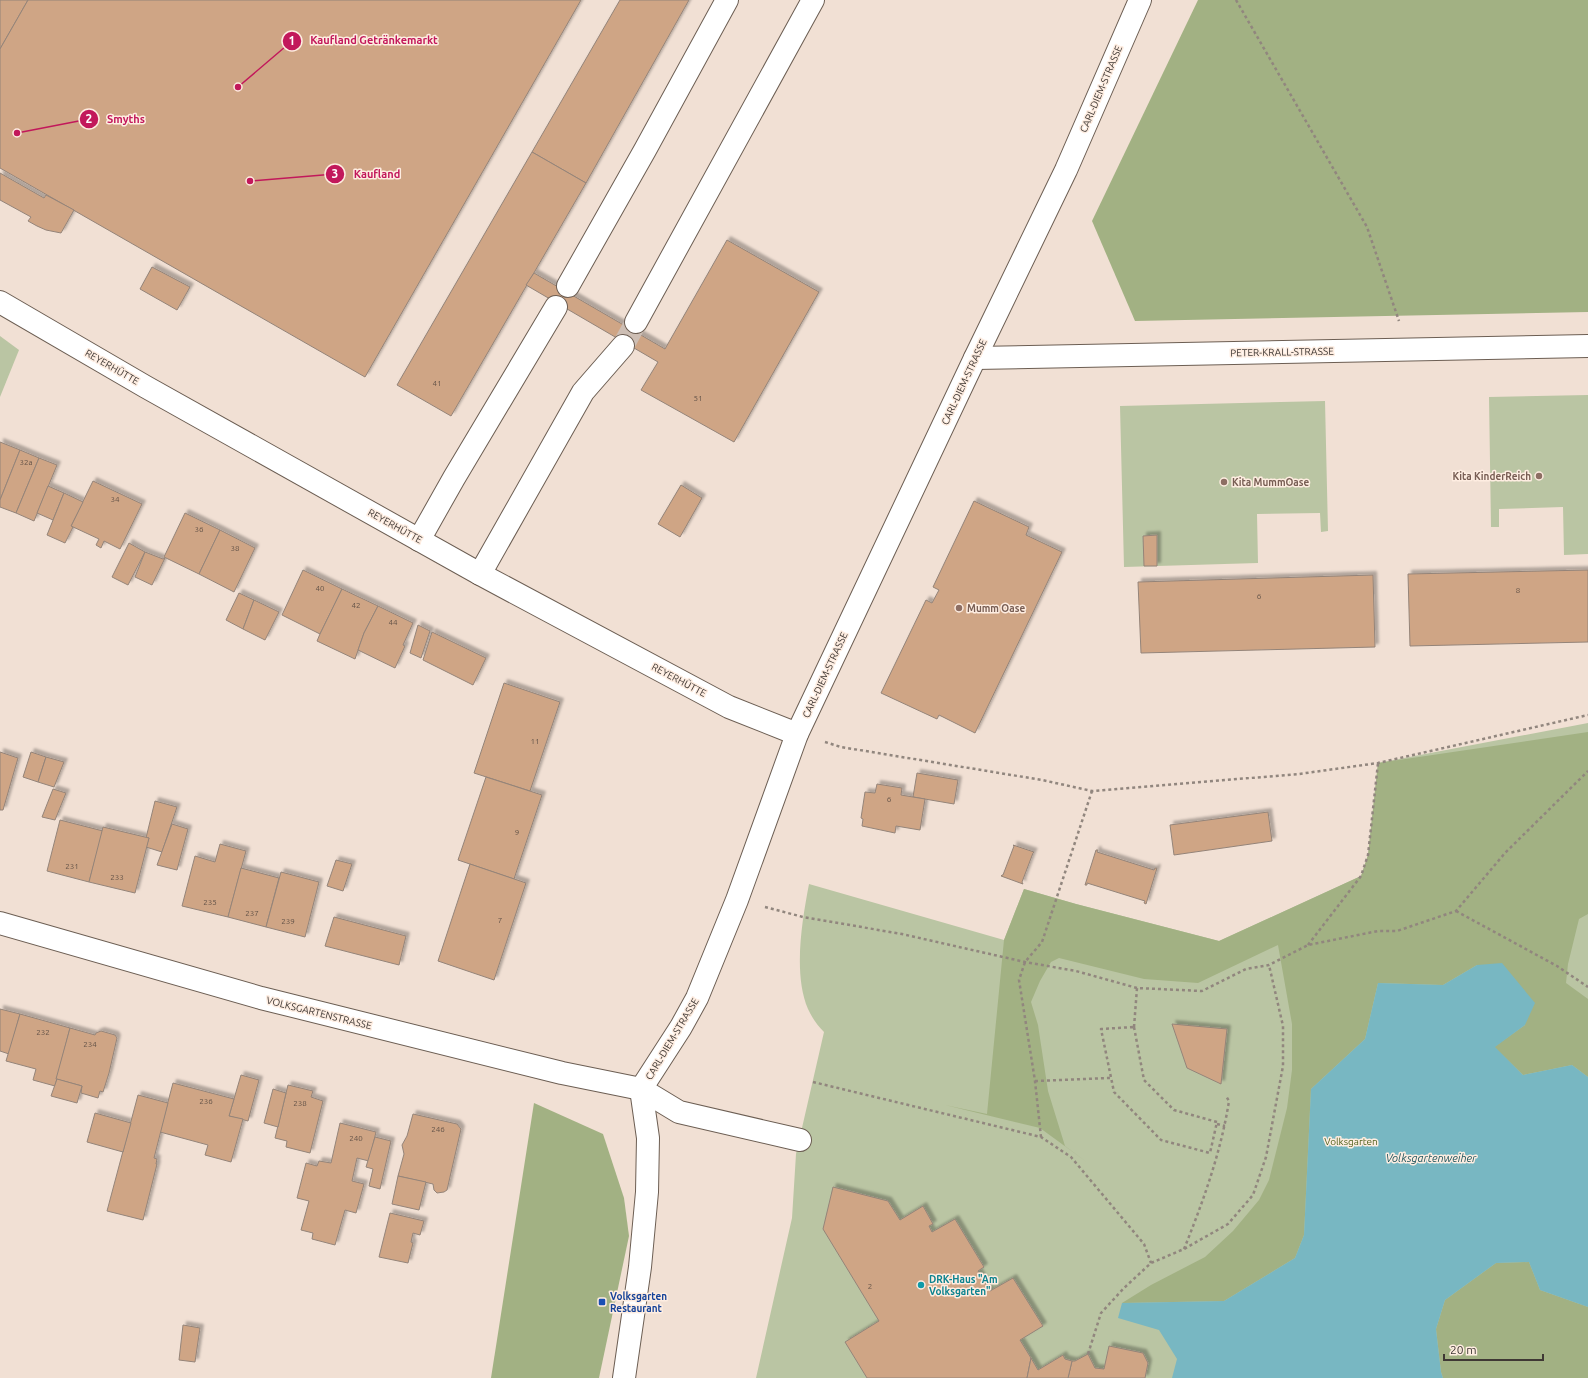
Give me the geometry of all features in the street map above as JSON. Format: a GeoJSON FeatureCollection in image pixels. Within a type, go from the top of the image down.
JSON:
{"type":"FeatureCollection","features":[{"type":"Feature","properties":{"kind":"street"},"geometry":{"type":"LineString","coordinates":[[568,286],[645,150],[727,0]]}},
{"type":"Feature","properties":{"kind":"street"},"geometry":{"type":"LineString","coordinates":[[636,322],[813,0]]}},
{"type":"Feature","properties":{"kind":"street","name":"CARL-DIEM-STRASSE"},"geometry":{"type":"LineString","coordinates":[[624,1378],[640,1267],[646,1192],[648,1138],[642,1089],[681,1027],[697,998],[737,900],[797,734],[975,358],[1066,170],[1140,0]]}},
{"type":"Feature","properties":{"kind":"street","name":"REYERHÜTTE"},"geometry":{"type":"LineString","coordinates":[[0,302],[153,391],[480,574],[729,707],[797,734]]}},
{"type":"Feature","properties":{"kind":"street"},"geometry":{"type":"LineString","coordinates":[[420,540],[454,478],[556,307]]}},
{"type":"Feature","properties":{"kind":"street"},"geometry":{"type":"LineString","coordinates":[[480,574],[583,392],[623,346]]}},
{"type":"Feature","properties":{"kind":"street","name":"PETER-KRALL-STRASSE"},"geometry":{"type":"LineString","coordinates":[[975,358],[1588,346]]}},
{"type":"Feature","properties":{"kind":"street","name":"VOLKSGARTENSTRASSE"},"geometry":{"type":"LineString","coordinates":[[0,923],[261,998],[562,1073],[642,1089]]}},
{"type":"Feature","properties":{"kind":"street"},"geometry":{"type":"LineString","coordinates":[[642,1089],[679,1112],[800,1140]]}},
{"type":"Feature","properties":{"kind":"path"},"geometry":{"type":"LineString","coordinates":[[1236,0],[1367,227],[1409,350]]}},
{"type":"Feature","properties":{"kind":"path"},"geometry":{"type":"LineString","coordinates":[[797,734],[841,747],[1042,780],[1092,791],[1299,774],[1378,763],[1588,715]]}},
{"type":"Feature","properties":{"kind":"path"},"geometry":{"type":"LineString","coordinates":[[1308,945],[1361,876],[1368,855],[1378,763]]}},
{"type":"Feature","properties":{"kind":"path"},"geometry":{"type":"LineString","coordinates":[[737,900],[803,917],[902,934],[1025,962],[1076,971],[1137,988],[1202,991],[1246,969],[1269,965],[1308,945],[1378,931],[1397,931],[1456,910],[1505,853],[1588,771]]}},
{"type":"Feature","properties":{"kind":"path"},"geometry":{"type":"LineString","coordinates":[[1041,1137],[1035,1081],[1019,980],[1025,962],[1042,942],[1092,791]]}},
{"type":"Feature","properties":{"kind":"path"},"geometry":{"type":"LineString","coordinates":[[1456,910],[1558,966],[1588,987]]}},
{"type":"Feature","properties":{"kind":"path"},"geometry":{"type":"LineString","coordinates":[[1088,1354],[1101,1313],[1124,1288],[1151,1263],[1184,1249],[1228,1224],[1253,1195],[1266,1157],[1283,1066],[1283,1026],[1269,965]]}},
{"type":"Feature","properties":{"kind":"path"},"geometry":{"type":"LineString","coordinates":[[1137,988],[1134,1027],[1144,1080],[1174,1110],[1217,1122],[1217,1124],[1225,1126]]}},
{"type":"Feature","properties":{"kind":"path"},"geometry":{"type":"LineString","coordinates":[[1134,1027],[1101,1029],[1114,1092],[1161,1140],[1210,1153],[1217,1124]]}},
{"type":"Feature","properties":{"kind":"path"},"geometry":{"type":"LineString","coordinates":[[1035,1081],[1110,1078]]}},
{"type":"Feature","properties":{"kind":"path"},"geometry":{"type":"LineString","coordinates":[[813,1082],[1041,1137],[1071,1157],[1144,1244],[1151,1263]]}},
{"type":"Feature","properties":{"kind":"path"},"geometry":{"type":"LineString","coordinates":[[1184,1249],[1196,1218],[1225,1126],[1229,1101],[1226,1096]]}},
{"type":"Feature","properties":{"kind":"green space"},"geometry":{"type":"Polygon","coordinates":[[[1198,0],[1588,0],[1588,312],[1135,321],[1092,221],[1198,0]]]}},
{"type":"Feature","properties":{"kind":"green space"},"geometry":{"type":"Polygon","coordinates":[[[0,336],[19,350],[0,397],[0,336]]]}},
{"type":"Feature","properties":{"kind":"green space"},"geometry":{"type":"Polygon","coordinates":[[[1588,395],[1588,554],[1564,555],[1563,507],[1499,509],[1499,527],[1491,527],[1489,397],[1588,395]]]}},
{"type":"Feature","properties":{"kind":"green space"},"geometry":{"type":"Polygon","coordinates":[[[1325,401],[1328,531],[1321,532],[1320,513],[1257,514],[1258,563],[1124,567],[1120,406],[1325,401]]]}},
{"type":"Feature","properties":{"kind":"green space","name":"Volksgarten"},"geometry":{"type":"Polygon","coordinates":[[[1588,723],[1588,1378],[756,1378],[792,1218],[796,1154],[824,1032],[811,1016],[803,995],[801,980],[800,947],[809,884],[1004,940],[1024,889],[1219,941],[1361,876],[1368,855],[1378,763],[1588,723]]]}},
{"type":"Feature","properties":{"kind":"green space"},"geometry":{"type":"Polygon","coordinates":[[[1588,732],[1588,914],[1579,919],[1568,964],[1566,983],[1588,999],[1588,1077],[1572,1065],[1523,1075],[1494,1047],[1525,1025],[1477,965],[1443,985],[1378,983],[1365,1039],[1311,1089],[1304,1235],[1295,1258],[1224,1301],[1122,1303],[1151,1285],[1205,1257],[1233,1231],[1259,1200],[1269,1180],[1287,1108],[1292,1070],[1292,1024],[1278,945],[1198,983],[1144,979],[1059,958],[1051,962],[1040,981],[1031,1002],[1038,1025],[1048,1091],[1065,1146],[1088,1163],[1040,1128],[945,1105],[987,1114],[1004,940],[1024,889],[1219,941],[1361,876],[1368,855],[1378,763],[1588,732]]]}},
{"type":"Feature","properties":{"kind":"green space"},"geometry":{"type":"Polygon","coordinates":[[[534,1103],[603,1134],[624,1198],[629,1236],[599,1378],[491,1378],[534,1103]]]}},
{"type":"Feature","properties":{"kind":"green space"},"geometry":{"type":"Polygon","coordinates":[[[1529,1262],[1540,1290],[1588,1307],[1588,1378],[1443,1378],[1436,1329],[1445,1300],[1496,1263],[1529,1262]]]}},
{"type":"Feature","properties":{"kind":"water","name":"Volksgartenweiher"},"geometry":{"type":"Polygon","coordinates":[[[1502,963],[1535,1003],[1525,1025],[1495,1047],[1523,1075],[1572,1065],[1588,1077],[1588,1307],[1540,1290],[1529,1262],[1496,1263],[1445,1300],[1436,1329],[1443,1378],[1172,1378],[1177,1359],[1159,1330],[1118,1318],[1122,1303],[1224,1301],[1295,1258],[1304,1235],[1311,1089],[1365,1039],[1378,983],[1443,985],[1477,965],[1502,963]]]}},
{"type":"Feature","properties":{"kind":"building"},"geometry":{"type":"Polygon","coordinates":[[[0,0],[28,0],[0,49],[0,0]]]}},
{"type":"Feature","properties":{"kind":"building"},"geometry":{"type":"Polygon","coordinates":[[[28,0],[581,0],[365,377],[0,168],[0,49],[28,0]]]}},
{"type":"Feature","properties":{"kind":"building"},"geometry":{"type":"Polygon","coordinates":[[[620,0],[689,0],[586,183],[532,152],[620,0]]]}},
{"type":"Feature","properties":{"kind":"building"},"geometry":{"type":"Polygon","coordinates":[[[532,152],[586,183],[451,416],[397,385],[532,152]]]}},
{"type":"Feature","properties":{"kind":"building"},"geometry":{"type":"Polygon","coordinates":[[[0,173],[44,198],[46,195],[74,210],[61,233],[46,230],[37,226],[28,221],[31,217],[0,200],[0,173]]]}},
{"type":"Feature","properties":{"kind":"building"},"geometry":{"type":"Polygon","coordinates":[[[727,240],[819,292],[734,442],[641,390],[658,362],[526,285],[534,273],[665,349],[727,240]]]}},
{"type":"Feature","properties":{"kind":"building"},"geometry":{"type":"Polygon","coordinates":[[[152,267],[190,287],[177,310],[140,289],[152,267]]]}},
{"type":"Feature","properties":{"kind":"building"},"geometry":{"type":"Polygon","coordinates":[[[0,442],[20,450],[0,500],[0,442]]]}},
{"type":"Feature","properties":{"kind":"building"},"geometry":{"type":"Polygon","coordinates":[[[20,450],[39,458],[16,513],[0,507],[0,500],[20,450]]]}},
{"type":"Feature","properties":{"kind":"building"},"geometry":{"type":"Polygon","coordinates":[[[39,458],[57,465],[34,521],[16,513],[39,458]]]}},
{"type":"Feature","properties":{"kind":"building"},"geometry":{"type":"Polygon","coordinates":[[[93,481],[142,504],[120,549],[104,541],[101,548],[96,545],[99,539],[71,526],[93,481]]]}},
{"type":"Feature","properties":{"kind":"building"},"geometry":{"type":"Polygon","coordinates":[[[681,485],[702,498],[680,537],[658,524],[681,485]]]}},
{"type":"Feature","properties":{"kind":"building"},"geometry":{"type":"Polygon","coordinates":[[[48,486],[64,493],[53,520],[37,513],[48,486]]]}},
{"type":"Feature","properties":{"kind":"building"},"geometry":{"type":"Polygon","coordinates":[[[64,493],[83,502],[71,526],[73,527],[65,543],[47,535],[64,493]]]}},
{"type":"Feature","properties":{"kind":"building"},"geometry":{"type":"Polygon","coordinates":[[[974,501],[1029,527],[1026,535],[1062,552],[975,733],[939,715],[937,719],[881,693],[926,600],[932,603],[939,590],[933,587],[974,501]]]}},
{"type":"Feature","properties":{"kind":"building"},"geometry":{"type":"Polygon","coordinates":[[[185,513],[220,530],[199,574],[164,557],[185,513]]]}},
{"type":"Feature","properties":{"kind":"building"},"geometry":{"type":"Polygon","coordinates":[[[220,530],[255,548],[234,592],[199,574],[220,530]]]}},
{"type":"Feature","properties":{"kind":"building"},"geometry":{"type":"Polygon","coordinates":[[[1157,535],[1157,566],[1144,566],[1143,536],[1157,535]]]}},
{"type":"Feature","properties":{"kind":"building"},"geometry":{"type":"Polygon","coordinates":[[[129,543],[145,552],[128,585],[112,577],[129,543]]]}},
{"type":"Feature","properties":{"kind":"building"},"geometry":{"type":"Polygon","coordinates":[[[145,552],[163,559],[165,558],[152,585],[135,577],[145,552]]]}},
{"type":"Feature","properties":{"kind":"building"},"geometry":{"type":"Polygon","coordinates":[[[303,570],[342,589],[320,634],[282,615],[303,570]]]}},
{"type":"Feature","properties":{"kind":"building"},"geometry":{"type":"Polygon","coordinates":[[[1588,570],[1588,642],[1410,646],[1408,574],[1588,570]]]}},
{"type":"Feature","properties":{"kind":"building"},"geometry":{"type":"Polygon","coordinates":[[[1373,575],[1375,647],[1141,653],[1138,582],[1373,575]]]}},
{"type":"Feature","properties":{"kind":"building"},"geometry":{"type":"Polygon","coordinates":[[[342,589],[378,606],[364,633],[355,659],[317,641],[342,589]]]}},
{"type":"Feature","properties":{"kind":"building"},"geometry":{"type":"Polygon","coordinates":[[[239,593],[254,600],[243,629],[226,620],[239,593]]]}},
{"type":"Feature","properties":{"kind":"building"},"geometry":{"type":"Polygon","coordinates":[[[254,600],[279,612],[265,640],[243,629],[254,600]]]}},
{"type":"Feature","properties":{"kind":"building"},"geometry":{"type":"Polygon","coordinates":[[[378,606],[413,623],[395,668],[358,650],[364,633],[378,606]]]}},
{"type":"Feature","properties":{"kind":"building"},"geometry":{"type":"Polygon","coordinates":[[[418,625],[430,631],[421,658],[410,653],[418,625]]]}},
{"type":"Feature","properties":{"kind":"building"},"geometry":{"type":"Polygon","coordinates":[[[432,632],[486,658],[473,685],[423,660],[432,632]]]}},
{"type":"Feature","properties":{"kind":"building"},"geometry":{"type":"Polygon","coordinates":[[[504,683],[560,702],[530,791],[474,773],[504,683]]]}},
{"type":"Feature","properties":{"kind":"building"},"geometry":{"type":"Polygon","coordinates":[[[0,752],[18,758],[3,810],[0,810],[0,752]]]}},
{"type":"Feature","properties":{"kind":"building"},"geometry":{"type":"Polygon","coordinates":[[[31,752],[46,757],[38,782],[23,777],[31,752]]]}},
{"type":"Feature","properties":{"kind":"building"},"geometry":{"type":"Polygon","coordinates":[[[46,757],[64,762],[54,787],[38,782],[46,757]]]}},
{"type":"Feature","properties":{"kind":"building"},"geometry":{"type":"Polygon","coordinates":[[[917,773],[958,780],[954,804],[913,797],[917,773]]]}},
{"type":"Feature","properties":{"kind":"building"},"geometry":{"type":"Polygon","coordinates":[[[486,777],[542,795],[514,879],[458,860],[486,777]]]}},
{"type":"Feature","properties":{"kind":"building"},"geometry":{"type":"Polygon","coordinates":[[[877,784],[902,788],[901,795],[925,799],[920,830],[896,826],[895,833],[862,826],[863,819],[861,818],[865,792],[875,793],[877,784]]]}},
{"type":"Feature","properties":{"kind":"building"},"geometry":{"type":"Polygon","coordinates":[[[53,789],[66,793],[55,820],[42,817],[53,789]]]}},
{"type":"Feature","properties":{"kind":"building"},"geometry":{"type":"Polygon","coordinates":[[[155,801],[177,807],[162,852],[146,847],[149,838],[146,838],[155,801]]]}},
{"type":"Feature","properties":{"kind":"building"},"geometry":{"type":"Polygon","coordinates":[[[1268,812],[1272,841],[1174,855],[1170,825],[1268,812]]]}},
{"type":"Feature","properties":{"kind":"building"},"geometry":{"type":"Polygon","coordinates":[[[60,820],[103,831],[89,882],[47,871],[60,820]]]}},
{"type":"Feature","properties":{"kind":"building"},"geometry":{"type":"Polygon","coordinates":[[[172,824],[188,829],[177,870],[157,865],[172,824]]]}},
{"type":"Feature","properties":{"kind":"building"},"geometry":{"type":"Polygon","coordinates":[[[103,827],[149,838],[135,893],[89,882],[103,827]]]}},
{"type":"Feature","properties":{"kind":"building"},"geometry":{"type":"Polygon","coordinates":[[[220,844],[246,851],[228,917],[182,906],[195,856],[215,862],[220,844]]]}},
{"type":"Feature","properties":{"kind":"building"},"geometry":{"type":"Polygon","coordinates":[[[1013,845],[1034,852],[1022,882],[1023,884],[1001,876],[1003,875],[1014,846],[1013,845]]]}},
{"type":"Feature","properties":{"kind":"building"},"geometry":{"type":"Polygon","coordinates":[[[1096,850],[1098,850],[1097,852],[1154,870],[1157,868],[1146,904],[1144,903],[1145,901],[1087,883],[1087,885],[1085,885],[1096,850]]]}},
{"type":"Feature","properties":{"kind":"building"},"geometry":{"type":"Polygon","coordinates":[[[336,860],[352,864],[343,891],[327,886],[336,860]]]}},
{"type":"Feature","properties":{"kind":"building"},"geometry":{"type":"Polygon","coordinates":[[[470,864],[526,883],[494,980],[438,961],[470,864]]]}},
{"type":"Feature","properties":{"kind":"building"},"geometry":{"type":"Polygon","coordinates":[[[241,868],[279,878],[266,927],[228,917],[241,868]]]}},
{"type":"Feature","properties":{"kind":"building"},"geometry":{"type":"Polygon","coordinates":[[[281,872],[319,882],[305,937],[266,927],[281,872]]]}},
{"type":"Feature","properties":{"kind":"building"},"geometry":{"type":"Polygon","coordinates":[[[334,917],[406,936],[399,965],[325,946],[334,917]]]}},
{"type":"Feature","properties":{"kind":"building"},"geometry":{"type":"Polygon","coordinates":[[[0,1009],[20,1014],[9,1054],[0,1051],[0,1009]]]}},
{"type":"Feature","properties":{"kind":"building"},"geometry":{"type":"Polygon","coordinates":[[[20,1014],[70,1028],[55,1086],[33,1080],[36,1069],[6,1061],[20,1014]]]}},
{"type":"Feature","properties":{"kind":"building"},"geometry":{"type":"Polygon","coordinates":[[[1172,1024],[1227,1029],[1221,1084],[1187,1068],[1172,1024]]]}},
{"type":"Feature","properties":{"kind":"building"},"geometry":{"type":"Polygon","coordinates":[[[70,1028],[95,1035],[101,1031],[115,1035],[117,1038],[103,1092],[100,1091],[98,1098],[81,1093],[82,1086],[56,1079],[70,1028]]]}},
{"type":"Feature","properties":{"kind":"building"},"geometry":{"type":"Polygon","coordinates":[[[241,1075],[259,1080],[248,1121],[229,1116],[241,1075]]]}},
{"type":"Feature","properties":{"kind":"building"},"geometry":{"type":"Polygon","coordinates":[[[57,1079],[82,1086],[77,1103],[51,1096],[57,1079]]]}},
{"type":"Feature","properties":{"kind":"building"},"geometry":{"type":"Polygon","coordinates":[[[173,1083],[234,1099],[229,1116],[243,1119],[231,1162],[205,1155],[208,1145],[160,1132],[173,1083]]]}},
{"type":"Feature","properties":{"kind":"building"},"geometry":{"type":"Polygon","coordinates":[[[288,1085],[313,1091],[311,1097],[323,1101],[310,1153],[286,1147],[287,1141],[275,1138],[288,1085]]]}},
{"type":"Feature","properties":{"kind":"building"},"geometry":{"type":"Polygon","coordinates":[[[273,1089],[286,1093],[278,1127],[264,1123],[273,1089]]]}},
{"type":"Feature","properties":{"kind":"building"},"geometry":{"type":"Polygon","coordinates":[[[138,1095],[168,1103],[154,1158],[157,1159],[157,1164],[143,1220],[107,1211],[138,1095]]]}},
{"type":"Feature","properties":{"kind":"building"},"geometry":{"type":"Polygon","coordinates":[[[95,1113],[131,1123],[123,1152],[87,1142],[95,1113]]]}},
{"type":"Feature","properties":{"kind":"building"},"geometry":{"type":"Polygon","coordinates":[[[413,1114],[457,1124],[461,1129],[447,1190],[444,1192],[437,1193],[434,1190],[433,1184],[398,1176],[404,1154],[402,1145],[407,1136],[413,1114]]]}},
{"type":"Feature","properties":{"kind":"building"},"geometry":{"type":"Polygon","coordinates":[[[340,1123],[376,1132],[369,1161],[357,1158],[352,1181],[364,1184],[356,1213],[345,1210],[335,1245],[312,1239],[313,1233],[301,1230],[309,1201],[297,1198],[306,1163],[317,1166],[319,1161],[331,1163],[340,1123]]]}},
{"type":"Feature","properties":{"kind":"building"},"geometry":{"type":"Polygon","coordinates":[[[375,1137],[391,1141],[380,1189],[369,1186],[373,1169],[366,1167],[375,1137]]]}},
{"type":"Feature","properties":{"kind":"building"},"geometry":{"type":"Polygon","coordinates":[[[398,1176],[426,1182],[419,1210],[392,1204],[398,1176]]]}},
{"type":"Feature","properties":{"kind":"building","name":"DRK-Haus \"Am Volksgarten\""},"geometry":{"type":"Polygon","coordinates":[[[833,1187],[888,1201],[900,1220],[923,1206],[933,1224],[929,1226],[932,1232],[955,1219],[984,1267],[978,1271],[990,1291],[1013,1278],[1043,1326],[1020,1340],[1031,1358],[1027,1378],[867,1378],[845,1342],[879,1321],[823,1229],[833,1187]]]}},
{"type":"Feature","properties":{"kind":"building"},"geometry":{"type":"Polygon","coordinates":[[[390,1213],[424,1221],[420,1235],[413,1233],[411,1242],[413,1243],[408,1263],[379,1257],[390,1213]]]}},
{"type":"Feature","properties":{"kind":"building"},"geometry":{"type":"Polygon","coordinates":[[[183,1325],[200,1328],[195,1362],[179,1360],[183,1325]]]}},
{"type":"Feature","properties":{"kind":"building"},"geometry":{"type":"Polygon","coordinates":[[[1109,1346],[1143,1353],[1148,1363],[1145,1378],[1068,1378],[1072,1361],[1075,1361],[1088,1354],[1095,1368],[1104,1369],[1109,1346]]]}},
{"type":"Feature","properties":{"kind":"building"},"geometry":{"type":"Polygon","coordinates":[[[1063,1355],[1065,1359],[1072,1361],[1068,1378],[1027,1378],[1031,1358],[1038,1370],[1063,1355]]]}},
{"type":"Feature","properties":{"kind":"tunnel"},"geometry":{"type":"LineString","coordinates":[[623,346],[636,322]]}},
{"type":"Feature","properties":{"kind":"place","name":"Kaufland Getränkemarkt"},"geometry":{"type":"Point","coordinates":[238,87]}},
{"type":"Feature","properties":{"kind":"place","name":"Smyths"},"geometry":{"type":"Point","coordinates":[17,133]}},
{"type":"Feature","properties":{"kind":"place","name":"Kaufland"},"geometry":{"type":"Point","coordinates":[250,181]}},
{"type":"Feature","properties":{"kind":"place","name":"Kita KinderReich"},"geometry":{"type":"Point","coordinates":[1539,476]}},
{"type":"Feature","properties":{"kind":"place","name":"Kita MummOase"},"geometry":{"type":"Point","coordinates":[1224,482]}},
{"type":"Feature","properties":{"kind":"place","name":"Mumm Oase"},"geometry":{"type":"Point","coordinates":[959,608]}},
{"type":"Feature","properties":{"kind":"place","name":"DRK-Haus \"Am Volksgarten\""},"geometry":{"type":"Point","coordinates":[921,1285]}},
{"type":"Feature","properties":{"kind":"place","name":"Volksgarten Restaurant"},"geometry":{"type":"Point","coordinates":[602,1302]}}]}
